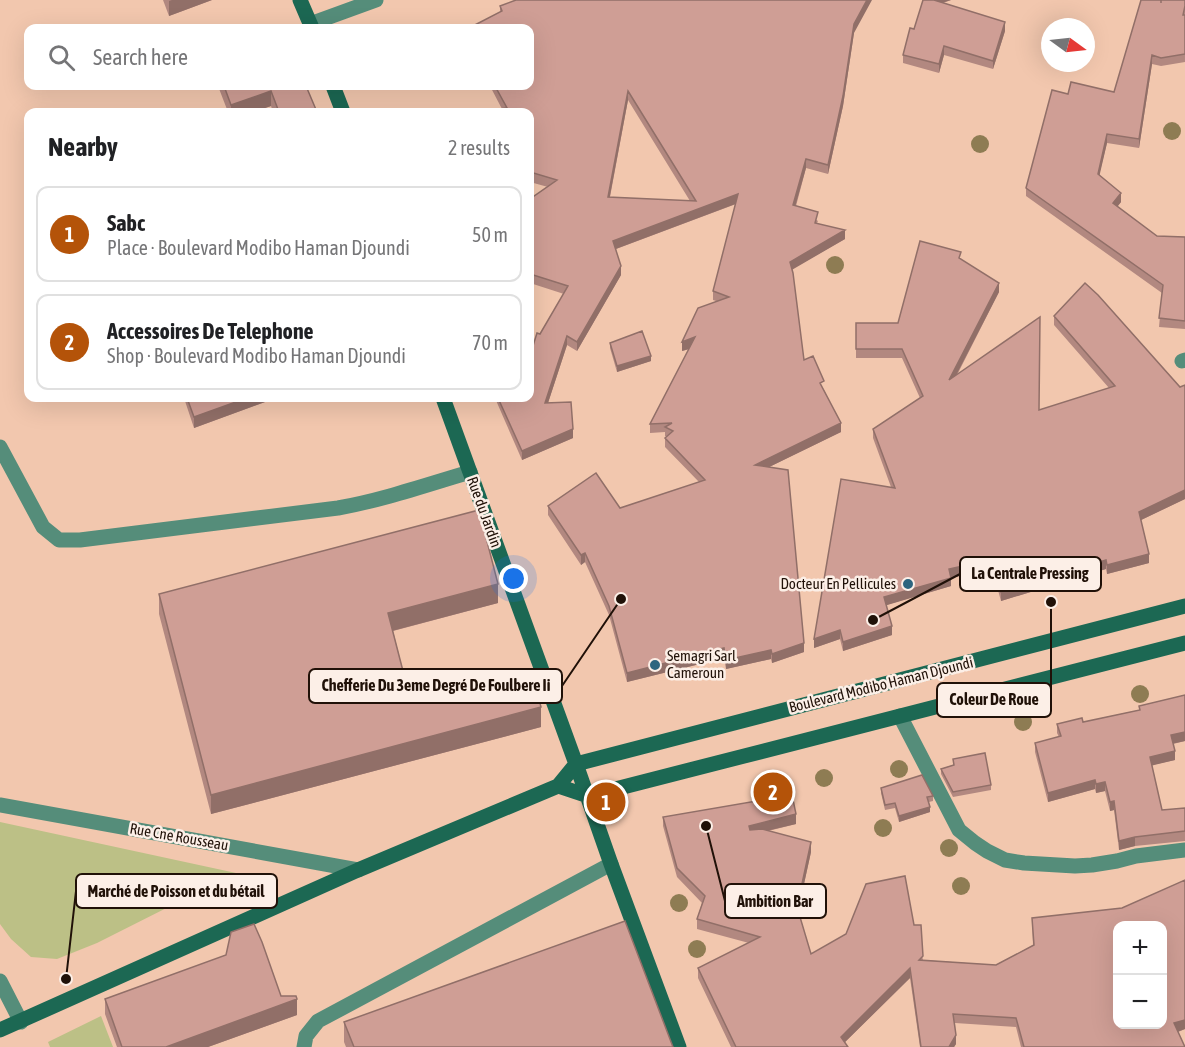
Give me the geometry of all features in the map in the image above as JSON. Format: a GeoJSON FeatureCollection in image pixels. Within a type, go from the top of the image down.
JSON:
{"type":"FeatureCollection","features":[{"type":"Feature","properties":{"kind":"main road"},"geometry":{"type":"LineString","coordinates":[[300,0],[310,24]]}},
{"type":"Feature","properties":{"kind":"main road"},"geometry":{"type":"LineString","coordinates":[[335,90],[341,108]]}},
{"type":"Feature","properties":{"kind":"main road","name":"Rue du Jardin"},"geometry":{"type":"LineString","coordinates":[[444,402],[679,1047]]}},
{"type":"Feature","properties":{"kind":"main road","name":"Boulevard Modibo Haman Djoundi"},"geometry":{"type":"LineString","coordinates":[[576,764],[1185,606]]}},
{"type":"Feature","properties":{"kind":"main road"},"geometry":{"type":"LineString","coordinates":[[558,786],[588,796],[1185,643]]}},
{"type":"Feature","properties":{"kind":"main road"},"geometry":{"type":"LineString","coordinates":[[0,1030],[358,870],[558,786],[576,764]]}},
{"type":"Feature","properties":{"kind":"street"},"geometry":{"type":"LineString","coordinates":[[316,24],[376,0]]}},
{"type":"Feature","properties":{"kind":"street"},"geometry":{"type":"LineString","coordinates":[[0,447],[43,527],[59,540],[80,540],[338,508],[369,502],[470,472]]}},
{"type":"Feature","properties":{"kind":"street"},"geometry":{"type":"LineString","coordinates":[[900,716],[959,830],[975,843],[1005,860],[1092,866],[1136,856],[1185,850]]}},
{"type":"Feature","properties":{"kind":"street","name":"Rue Cne Rousseau"},"geometry":{"type":"LineString","coordinates":[[0,805],[358,870]]}},
{"type":"Feature","properties":{"kind":"street"},"geometry":{"type":"LineString","coordinates":[[304,1047],[306,1036],[318,1021],[611,864]]}},
{"type":"Feature","properties":{"kind":"street"},"geometry":{"type":"LineString","coordinates":[[0,981],[21,1022]]}},
{"type":"Feature","properties":{"kind":"green space"},"geometry":{"type":"Polygon","coordinates":[[[0,822],[236,873],[97,943],[57,959],[31,957],[11,939],[0,924],[0,822]]]}},
{"type":"Feature","properties":{"kind":"green space"},"geometry":{"type":"Polygon","coordinates":[[[101,1016],[113,1047],[50,1047],[48,1042],[101,1016]]]}},
{"type":"Feature","properties":{"kind":"building"},"geometry":{"type":"Polygon","coordinates":[[[516,0],[867,0],[854,24],[843,96],[828,165],[806,159],[793,205],[818,212],[815,223],[845,230],[790,262],[804,360],[813,356],[824,381],[820,383],[841,423],[755,465],[788,470],[804,643],[772,654],[771,650],[726,660],[724,648],[627,673],[609,606],[585,553],[581,555],[548,506],[596,473],[620,508],[705,480],[665,438],[673,431],[665,427],[672,423],[650,424],[695,337],[682,342],[698,308],[729,297],[713,291],[738,194],[613,241],[621,266],[577,342],[567,336],[545,403],[571,402],[573,429],[522,451],[500,402],[534,402],[534,343],[537,333],[540,334],[568,286],[534,275],[534,196],[557,180],[534,173],[534,108],[507,108],[497,90],[534,90],[534,24],[477,24],[502,11],[500,6],[516,0]],[[628,91],[608,197],[696,201],[628,91]]]}},
{"type":"Feature","properties":{"kind":"building"},"geometry":{"type":"Polygon","coordinates":[[[923,0],[934,0],[1005,22],[993,61],[944,46],[939,64],[903,55],[910,28],[914,29],[923,0]]]}},
{"type":"Feature","properties":{"kind":"building"},"geometry":{"type":"Polygon","coordinates":[[[1141,0],[1185,0],[1183,15],[1185,15],[1185,54],[1161,58],[1152,55],[1139,139],[1107,134],[1098,174],[1121,193],[1113,203],[1157,236],[1185,237],[1185,321],[1159,318],[1163,285],[1026,188],[1052,90],[1068,94],[1071,82],[1114,92],[1141,0]]]}},
{"type":"Feature","properties":{"kind":"building"},"geometry":{"type":"Polygon","coordinates":[[[225,90],[308,90],[315,108],[277,108],[271,91],[231,105],[225,90]]]}},
{"type":"Feature","properties":{"kind":"building"},"geometry":{"type":"Polygon","coordinates":[[[920,241],[961,252],[959,258],[999,283],[949,380],[1040,317],[1039,410],[1115,386],[1054,316],[1085,283],[1098,295],[1180,387],[1185,385],[1185,490],[1139,512],[1149,554],[1107,565],[1106,560],[1001,592],[990,560],[949,569],[951,578],[884,597],[892,626],[843,642],[840,630],[814,639],[841,479],[895,488],[873,429],[923,396],[902,349],[856,349],[856,323],[898,323],[920,241]]]}},
{"type":"Feature","properties":{"kind":"building"},"geometry":{"type":"Polygon","coordinates":[[[642,331],[651,356],[617,366],[610,343],[642,331]]]}},
{"type":"Feature","properties":{"kind":"building"},"geometry":{"type":"Polygon","coordinates":[[[188,402],[236,402],[194,417],[188,402]]]}},
{"type":"Feature","properties":{"kind":"building"},"geometry":{"type":"Polygon","coordinates":[[[479,510],[498,584],[388,613],[411,702],[531,670],[541,707],[211,795],[159,594],[479,510]]]}},
{"type":"Feature","properties":{"kind":"building"},"geometry":{"type":"Polygon","coordinates":[[[1185,695],[1185,732],[1171,735],[1175,751],[1150,757],[1162,810],[1185,808],[1185,831],[1119,841],[1114,801],[1110,802],[1105,782],[1096,784],[1095,780],[1048,793],[1035,743],[1061,736],[1057,724],[1082,718],[1083,722],[1140,710],[1139,706],[1185,695]]]}},
{"type":"Feature","properties":{"kind":"building"},"geometry":{"type":"Polygon","coordinates":[[[985,753],[991,785],[953,792],[941,769],[954,765],[953,759],[985,753]]]}},
{"type":"Feature","properties":{"kind":"building"},"geometry":{"type":"Polygon","coordinates":[[[922,775],[933,796],[927,797],[930,807],[899,816],[895,803],[885,805],[881,788],[922,775]]]}},
{"type":"Feature","properties":{"kind":"building"},"geometry":{"type":"Polygon","coordinates":[[[792,795],[796,814],[749,826],[750,830],[762,829],[811,842],[797,907],[811,954],[846,934],[866,884],[905,876],[914,925],[921,925],[923,956],[919,960],[996,965],[1034,945],[1032,918],[1122,908],[1185,880],[1185,1020],[1174,1023],[1185,1047],[1024,1047],[1016,1018],[953,1014],[956,1035],[949,1047],[921,1047],[910,968],[841,1037],[848,1047],[736,1047],[698,968],[760,937],[697,919],[705,896],[677,868],[663,817],[792,795]]]}},
{"type":"Feature","properties":{"kind":"building"},"geometry":{"type":"Polygon","coordinates":[[[625,921],[673,1047],[354,1047],[344,1022],[625,921]]]}},
{"type":"Feature","properties":{"kind":"building"},"geometry":{"type":"Polygon","coordinates":[[[254,924],[281,996],[296,996],[297,999],[166,1047],[122,1047],[105,999],[226,955],[231,932],[254,924]]]}},
{"type":"Feature","properties":{"kind":"place","name":"Docteur En Pellicules"},"geometry":{"type":"Point","coordinates":[908,584]}},
{"type":"Feature","properties":{"kind":"place","name":"Chefferie Du 3eme Degré De Foulbere Ii"},"geometry":{"type":"Point","coordinates":[621,599]}},
{"type":"Feature","properties":{"kind":"place","name":"Coleur De Roue"},"geometry":{"type":"Point","coordinates":[1051,602]}},
{"type":"Feature","properties":{"kind":"place","name":"La Centrale Pressing"},"geometry":{"type":"Point","coordinates":[873,620]}},
{"type":"Feature","properties":{"kind":"place","name":"Semagri Sarl Cameroun"},"geometry":{"type":"Point","coordinates":[655,665]}},
{"type":"Feature","properties":{"kind":"place","name":"Accessoires De Telephone"},"geometry":{"type":"Point","coordinates":[773,792]}},
{"type":"Feature","properties":{"kind":"place","name":"Sabc"},"geometry":{"type":"Point","coordinates":[606,802]}},
{"type":"Feature","properties":{"kind":"place","name":"Ambition Bar"},"geometry":{"type":"Point","coordinates":[706,826]}},
{"type":"Feature","properties":{"kind":"place","name":"Marché de Poisson et du bétail"},"geometry":{"type":"Point","coordinates":[66,979]}}]}
